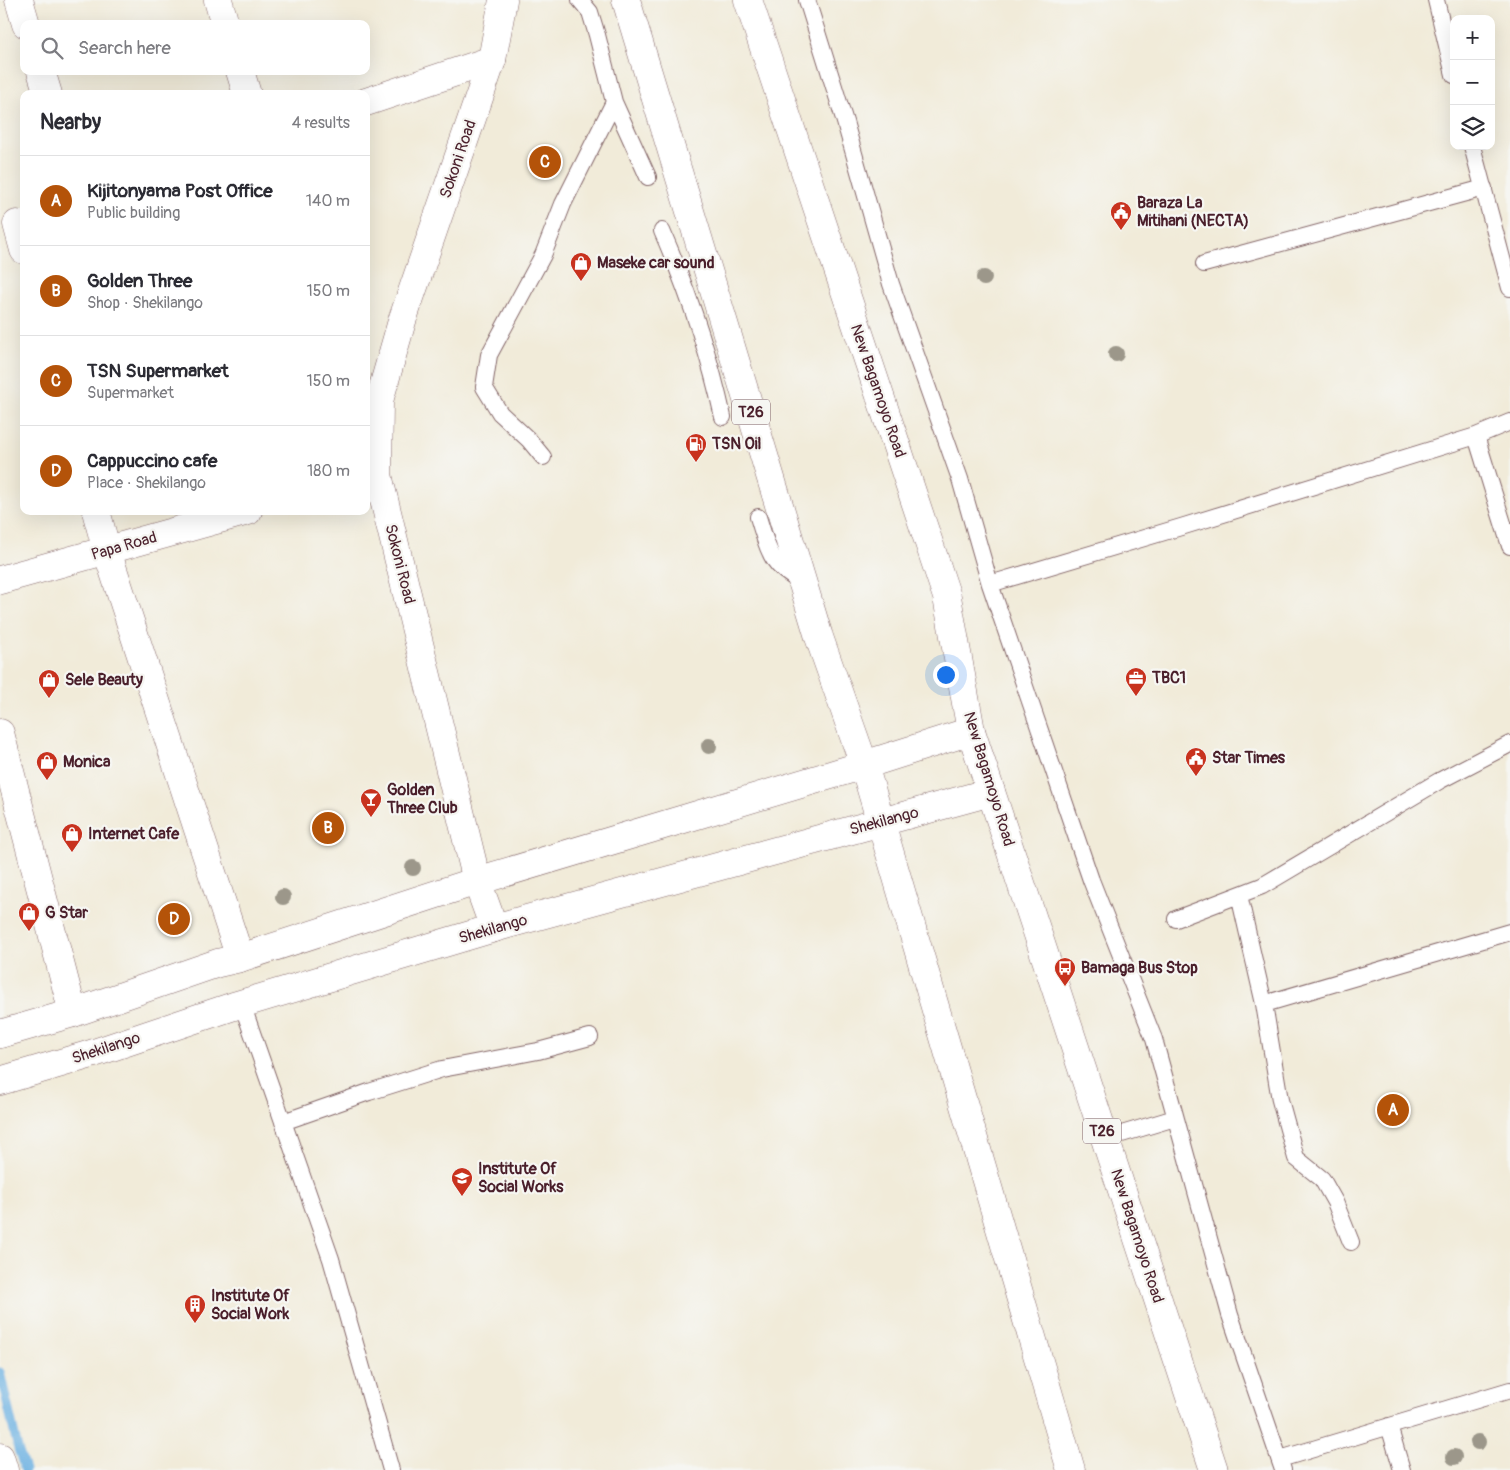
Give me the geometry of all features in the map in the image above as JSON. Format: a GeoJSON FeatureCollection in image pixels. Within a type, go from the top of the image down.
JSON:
{"type":"FeatureCollection","features":[{"type":"Feature","properties":{"kind":"main road"},"geometry":{"type":"LineString","coordinates":[[19,0],[25,20]]}},
{"type":"Feature","properties":{"kind":"main road"},"geometry":{"type":"LineString","coordinates":[[218,0],[224,20]]}},
{"type":"Feature","properties":{"kind":"main road","name":"Sokoni Road"},"geometry":{"type":"LineString","coordinates":[[494,928],[478,881],[372,476],[379,401],[402,321],[492,60],[503,0]]}},
{"type":"Feature","properties":{"kind":"main road","name":"T26"},"geometry":{"type":"LineString","coordinates":[[626,0],[819,637],[864,765],[1071,1470]]}},
{"type":"Feature","properties":{"kind":"main road","name":"New Bagamoyo Road"},"geometry":{"type":"LineString","coordinates":[[748,0],[947,597],[971,731],[1214,1470]]}},
{"type":"Feature","properties":{"kind":"main road"},"geometry":{"type":"LineString","coordinates":[[370,101],[492,60]]}},
{"type":"Feature","properties":{"kind":"main road"},"geometry":{"type":"LineString","coordinates":[[42,75],[47,90]]}},
{"type":"Feature","properties":{"kind":"main road"},"geometry":{"type":"LineString","coordinates":[[241,75],[245,90]]}},
{"type":"Feature","properties":{"kind":"main road"},"geometry":{"type":"LineString","coordinates":[[14,225],[20,240]]}},
{"type":"Feature","properties":{"kind":"main road"},"geometry":{"type":"LineString","coordinates":[[97,515],[107,551],[240,958]]}},
{"type":"Feature","properties":{"kind":"main road","name":"Papa Road"},"geometry":{"type":"LineString","coordinates":[[0,580],[234,515]]}},
{"type":"Feature","properties":{"kind":"main road"},"geometry":{"type":"LineString","coordinates":[[0,1034],[73,1013],[209,966],[240,958],[478,881],[971,731]]}},
{"type":"Feature","properties":{"kind":"main road"},"geometry":{"type":"LineString","coordinates":[[0,733],[73,1013]]}},
{"type":"Feature","properties":{"kind":"main road","name":"Shekilango"},"geometry":{"type":"LineString","coordinates":[[0,1081],[88,1055],[242,1004],[494,928],[991,792]]}},
{"type":"Feature","properties":{"kind":"main road"},"geometry":{"type":"LineString","coordinates":[[0,1457],[4,1470]]}},
{"type":"Feature","properties":{"kind":"lane"},"geometry":{"type":"LineString","coordinates":[[580,0],[590,12],[614,102],[648,177]]}},
{"type":"Feature","properties":{"kind":"lane"},"geometry":{"type":"LineString","coordinates":[[807,0],[845,122],[891,284],[960,479],[990,584],[1091,880],[1154,1040],[1230,1315],[1282,1465],[1389,1426],[1510,1390]]}},
{"type":"Feature","properties":{"kind":"lane"},"geometry":{"type":"LineString","coordinates":[[1436,0],[1450,60]]}},
{"type":"Feature","properties":{"kind":"lane"},"geometry":{"type":"LineString","coordinates":[[543,457],[529,440],[500,413],[484,387],[489,355],[543,255],[563,204],[614,102]]}},
{"type":"Feature","properties":{"kind":"lane"},"geometry":{"type":"LineString","coordinates":[[1473,150],[1510,288]]}},
{"type":"Feature","properties":{"kind":"lane"},"geometry":{"type":"LineString","coordinates":[[1204,264],[1484,188]]}},
{"type":"Feature","properties":{"kind":"lane"},"geometry":{"type":"LineString","coordinates":[[662,231],[712,369],[722,417]]}},
{"type":"Feature","properties":{"kind":"lane"},"geometry":{"type":"LineString","coordinates":[[990,584],[1476,436],[1510,422]]}},
{"type":"Feature","properties":{"kind":"lane"},"geometry":{"type":"LineString","coordinates":[[1476,436],[1510,546]]}},
{"type":"Feature","properties":{"kind":"lane"},"geometry":{"type":"LineString","coordinates":[[758,517],[770,556],[790,576],[802,582]]}},
{"type":"Feature","properties":{"kind":"lane"},"geometry":{"type":"LineString","coordinates":[[1176,919],[1262,886],[1439,781],[1510,744]]}},
{"type":"Feature","properties":{"kind":"lane"},"geometry":{"type":"LineString","coordinates":[[1239,894],[1264,1004],[1280,1100],[1296,1158],[1322,1179],[1335,1202],[1351,1242]]}},
{"type":"Feature","properties":{"kind":"lane"},"geometry":{"type":"LineString","coordinates":[[1264,1004],[1510,932]]}},
{"type":"Feature","properties":{"kind":"lane"},"geometry":{"type":"LineString","coordinates":[[242,1004],[331,1260],[391,1470]]}},
{"type":"Feature","properties":{"kind":"lane"},"geometry":{"type":"LineString","coordinates":[[283,1122],[442,1069],[538,1051],[590,1037]]}},
{"type":"Feature","properties":{"kind":"lane"},"geometry":{"type":"LineString","coordinates":[[1105,1140],[1175,1118]]}},
{"type":"Feature","properties":{"kind":"lane"},"geometry":{"type":"LineString","coordinates":[[1389,1426],[1402,1470]]}},
{"type":"Feature","properties":{"kind":"waterway"},"geometry":{"type":"LineString","coordinates":[[0,1372],[18,1449],[25,1470]]}},
{"type":"Feature","properties":{"kind":"place","name":"TSN Supermarket"},"geometry":{"type":"Point","coordinates":[545,162]}},
{"type":"Feature","properties":{"kind":"place","name":"Baraza La Mitihani (NECTA)"},"geometry":{"type":"Point","coordinates":[1121,231]}},
{"type":"Feature","properties":{"kind":"place","name":"Maseke car sound"},"geometry":{"type":"Point","coordinates":[581,282]}},
{"type":"Feature","properties":{"kind":"place","name":"TSN Oil"},"geometry":{"type":"Point","coordinates":[696,463]}},
{"type":"Feature","properties":{"kind":"place","name":"TBC1"},"geometry":{"type":"Point","coordinates":[1136,697]}},
{"type":"Feature","properties":{"kind":"place","name":"Sele Beauty"},"geometry":{"type":"Point","coordinates":[49,699]}},
{"type":"Feature","properties":{"kind":"place","name":"Star Times"},"geometry":{"type":"Point","coordinates":[1196,777]}},
{"type":"Feature","properties":{"kind":"place","name":"Monica"},"geometry":{"type":"Point","coordinates":[47,781]}},
{"type":"Feature","properties":{"kind":"place","name":"Golden Three Club"},"geometry":{"type":"Point","coordinates":[371,818]}},
{"type":"Feature","properties":{"kind":"place","name":"Golden Three"},"geometry":{"type":"Point","coordinates":[328,828]}},
{"type":"Feature","properties":{"kind":"place","name":"Internet Cafe"},"geometry":{"type":"Point","coordinates":[72,853]}},
{"type":"Feature","properties":{"kind":"place","name":"Cappuccino cafe"},"geometry":{"type":"Point","coordinates":[174,919]}},
{"type":"Feature","properties":{"kind":"place","name":"G Star"},"geometry":{"type":"Point","coordinates":[29,932]}},
{"type":"Feature","properties":{"kind":"place","name":"Bamaga Bus Stop"},"geometry":{"type":"Point","coordinates":[1065,987]}},
{"type":"Feature","properties":{"kind":"place","name":"Kijitonyama Post Office"},"geometry":{"type":"Point","coordinates":[1393,1110]}},
{"type":"Feature","properties":{"kind":"place","name":"Institute Of Social Works"},"geometry":{"type":"Point","coordinates":[462,1197]}},
{"type":"Feature","properties":{"kind":"place","name":"Institute Of Social Work"},"geometry":{"type":"Point","coordinates":[195,1324]}}]}
